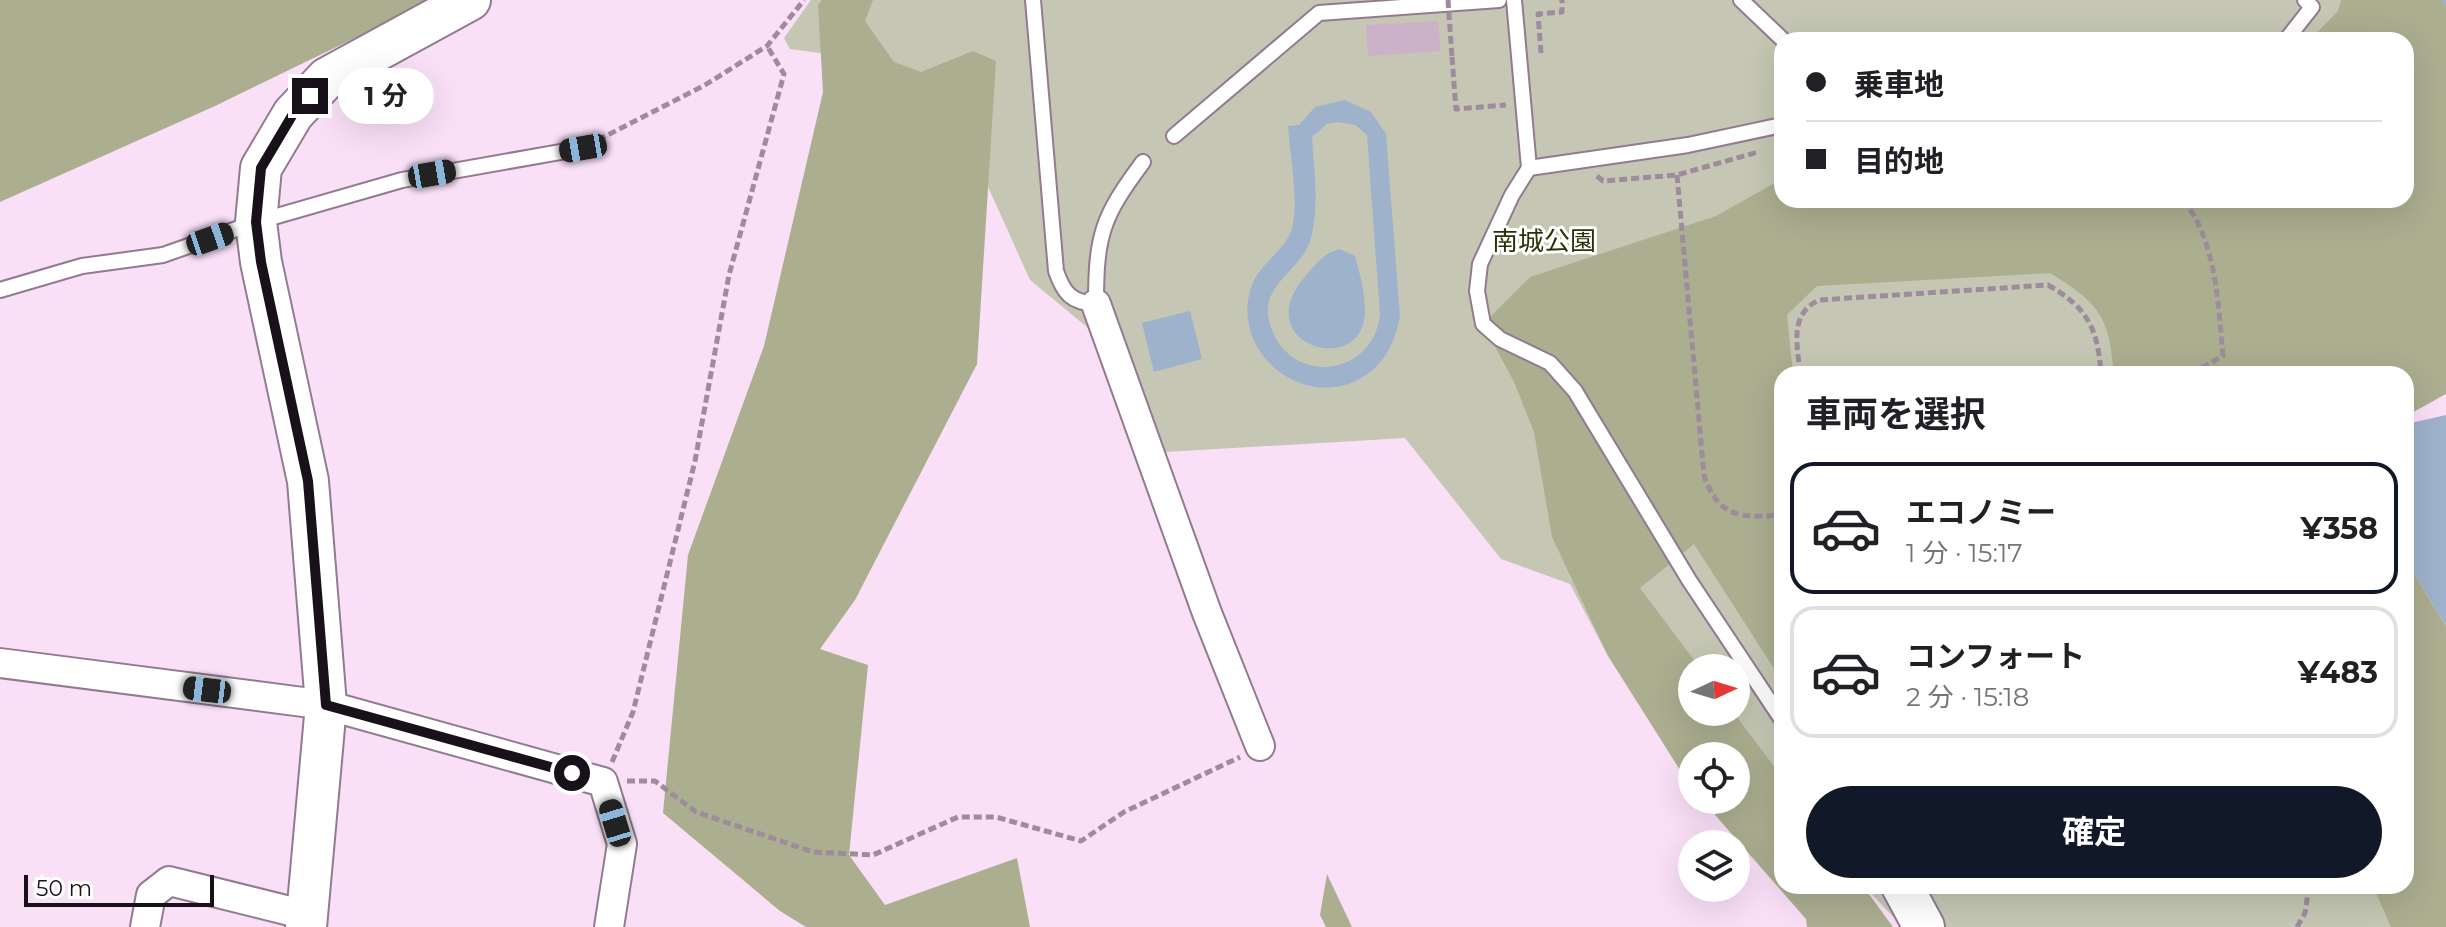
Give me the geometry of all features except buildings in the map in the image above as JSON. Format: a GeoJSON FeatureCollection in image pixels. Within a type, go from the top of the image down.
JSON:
{"type":"FeatureCollection","features":[{"type":"Feature","properties":{"kind":"street"},"geometry":{"type":"LineString","coordinates":[[145,927],[151,895],[169,881],[306,921],[326,705],[308,481],[264,277],[256,222],[261,168],[301,105],[327,78],[470,0]]}},
{"type":"Feature","properties":{"kind":"street"},"geometry":{"type":"LineString","coordinates":[[1096,304],[1207,613],[1260,746]]}},
{"type":"Feature","properties":{"kind":"street"},"geometry":{"type":"LineString","coordinates":[[0,663],[326,705],[603,782],[622,844],[609,927]]}},
{"type":"Feature","properties":{"kind":"street"},"geometry":{"type":"LineString","coordinates":[[1905,894],[1924,927]]}},
{"type":"Feature","properties":{"kind":"lane"},"geometry":{"type":"LineString","coordinates":[[1033,0],[1056,271],[1063,290],[1076,302],[1096,304],[1097,244],[1119,194],[1143,162]]}},
{"type":"Feature","properties":{"kind":"lane"},"geometry":{"type":"LineString","coordinates":[[1174,136],[1319,13],[1499,0]]}},
{"type":"Feature","properties":{"kind":"lane"},"geometry":{"type":"LineString","coordinates":[[1514,0],[1529,168],[1512,195],[1480,264],[1477,291],[1483,324],[1500,339],[1550,363],[1575,391],[1689,580],[1774,708]]}},
{"type":"Feature","properties":{"kind":"lane"},"geometry":{"type":"LineString","coordinates":[[1741,0],[1775,32]]}},
{"type":"Feature","properties":{"kind":"lane"},"geometry":{"type":"LineString","coordinates":[[2292,32],[2312,7],[2305,0]]}},
{"type":"Feature","properties":{"kind":"lane"},"geometry":{"type":"LineString","coordinates":[[1529,168],[1688,145],[1774,127]]}},
{"type":"Feature","properties":{"kind":"lane"},"geometry":{"type":"LineString","coordinates":[[0,290],[82,266],[163,255],[256,222],[402,180],[583,148]]}},
{"type":"Feature","properties":{"kind":"path"},"geometry":{"type":"LineString","coordinates":[[583,148],[705,85],[767,46],[804,0]]}},
{"type":"Feature","properties":{"kind":"path"},"geometry":{"type":"LineString","coordinates":[[1448,0],[1456,109],[1523,103]]}},
{"type":"Feature","properties":{"kind":"path"},"geometry":{"type":"LineString","coordinates":[[1541,53],[1538,14],[1562,12],[1562,0]]}},
{"type":"Feature","properties":{"kind":"path"},"geometry":{"type":"LineString","coordinates":[[767,46],[784,74],[729,275],[695,461],[633,712],[603,782],[655,781],[696,812],[813,852],[873,855],[958,817],[996,817],[1081,841],[1124,812],[1212,772],[1260,746]]}},
{"type":"Feature","properties":{"kind":"path"},"geometry":{"type":"LineString","coordinates":[[1677,175],[1704,476],[1713,499],[1733,513],[1754,517],[1774,516]]}},
{"type":"Feature","properties":{"kind":"path"},"geometry":{"type":"LineString","coordinates":[[2188,208],[2203,234],[2215,284],[2223,356],[2205,366]]}},
{"type":"Feature","properties":{"kind":"path"},"geometry":{"type":"LineString","coordinates":[[1799,366],[1796,324],[1810,305],[1819,300],[2048,285],[2071,298],[2088,319],[2098,339],[2100,366]]}},
{"type":"Feature","properties":{"kind":"path"},"geometry":{"type":"LineString","coordinates":[[2297,927],[2305,913],[2308,894]]}},
{"type":"Feature","properties":{"kind":"green space"},"geometry":{"type":"Polygon","coordinates":[[[0,0],[433,0],[215,106],[0,202],[0,0]]]}},
{"type":"Feature","properties":{"kind":"green space","name":"南城公園"},"geometry":{"type":"Polygon","coordinates":[[[811,0],[2433,0],[2411,32],[1774,32],[1774,208],[2218,208],[2244,366],[1774,366],[1774,797],[1750,771],[1750,742],[1708,742],[1689,726],[1750,726],[1750,654],[1678,654],[1678,716],[1608,656],[1570,584],[1501,559],[1405,438],[1148,453],[1110,346],[1030,280],[957,118],[842,56],[790,49],[784,38],[811,0]]]}},
{"type":"Feature","properties":{"kind":"green space"},"geometry":{"type":"Polygon","coordinates":[[[822,0],[873,0],[865,21],[894,62],[921,72],[973,51],[996,61],[977,364],[855,600],[820,649],[868,665],[849,855],[885,905],[1017,858],[1030,927],[806,927],[780,911],[663,813],[688,555],[764,346],[823,92],[818,5],[822,0]]]}},
{"type":"Feature","properties":{"kind":"green space"},"geometry":{"type":"Polygon","coordinates":[[[2341,0],[2446,0],[2446,394],[2414,412],[2414,366],[2113,366],[2109,338],[2099,313],[2080,294],[2050,273],[1817,286],[1787,315],[1792,366],[1774,366],[1774,669],[1694,544],[1640,588],[1690,654],[1678,654],[1678,726],[1744,726],[1774,766],[1774,882],[1750,855],[1750,830],[1728,830],[1714,814],[1750,814],[1750,742],[1678,742],[1678,767],[1608,656],[1552,537],[1534,432],[1514,382],[1483,324],[1530,277],[1716,216],[1774,183],[1774,208],[2414,208],[2414,32],[2318,32],[2338,11],[2341,0]]]}},
{"type":"Feature","properties":{"kind":"green space"},"geometry":{"type":"Polygon","coordinates":[[[2414,573],[2446,626],[2446,927],[2391,927],[2377,894],[2414,894],[2414,573]]]}},
{"type":"Feature","properties":{"kind":"green space"},"geometry":{"type":"Polygon","coordinates":[[[1327,874],[1352,927],[1326,927],[1320,915],[1327,874]]]}},
{"type":"Feature","properties":{"kind":"green space"},"geometry":{"type":"Polygon","coordinates":[[[1784,894],[1869,894],[1893,927],[1807,927],[1806,919],[1784,894]]]}},
{"type":"Feature","properties":{"kind":"green space"},"geometry":{"type":"Polygon","coordinates":[[[1872,894],[2414,894],[2446,927],[1903,927],[1872,894]]]}},
{"type":"Feature","properties":{"kind":"water"},"geometry":{"type":"Polygon","coordinates":[[[1345,100],[1371,112],[1386,134],[1400,316],[1388,351],[1378,365],[1363,377],[1342,386],[1320,388],[1299,383],[1280,373],[1265,358],[1254,340],[1248,318],[1252,284],[1285,242],[1293,224],[1294,188],[1288,126],[1299,125],[1315,107],[1345,100]],[[1327,124],[1312,137],[1316,203],[1310,241],[1270,299],[1270,324],[1279,344],[1293,357],[1310,365],[1328,367],[1346,362],[1362,352],[1374,337],[1380,315],[1367,135],[1355,125],[1327,124]]]}},
{"type":"Feature","properties":{"kind":"water"},"geometry":{"type":"Polygon","coordinates":[[[1340,249],[1355,256],[1365,311],[1360,332],[1347,344],[1331,348],[1313,346],[1299,336],[1290,322],[1290,302],[1315,265],[1324,256],[1340,249]]]}},
{"type":"Feature","properties":{"kind":"water"},"geometry":{"type":"Polygon","coordinates":[[[1190,311],[1202,359],[1154,372],[1142,323],[1190,311]]]}},
{"type":"Feature","properties":{"kind":"water"},"geometry":{"type":"Polygon","coordinates":[[[2446,415],[2446,626],[2414,573],[2414,422],[2446,415]]]}},
{"type":"Feature","properties":{"kind":"route"},"geometry":{"type":"LineString","coordinates":[[310,96],[293,114],[261,168],[256,222],[282,367],[308,481],[326,705],[572,773]]}}]}
